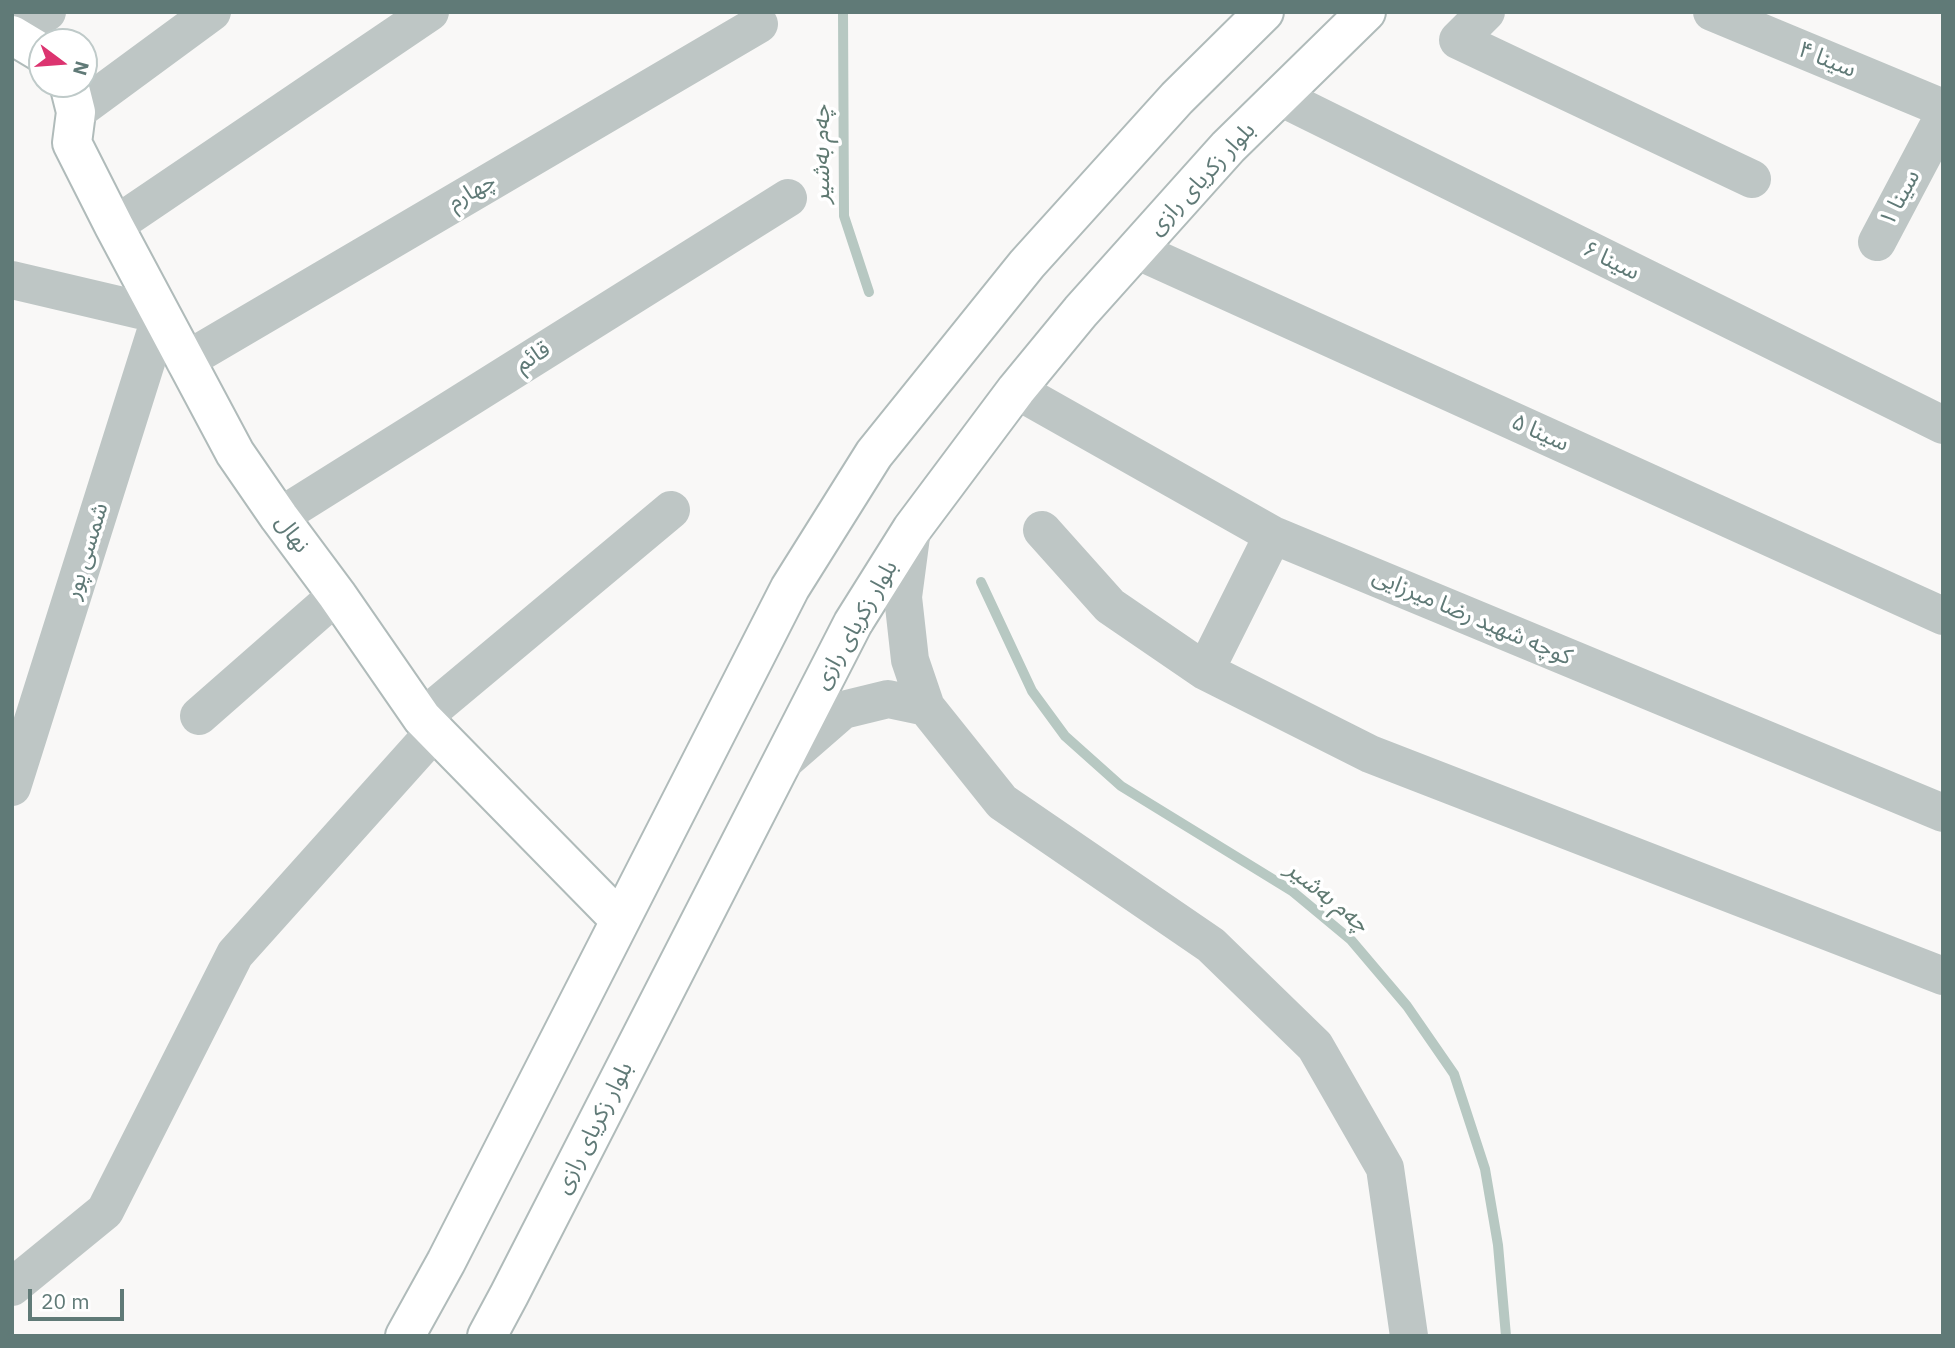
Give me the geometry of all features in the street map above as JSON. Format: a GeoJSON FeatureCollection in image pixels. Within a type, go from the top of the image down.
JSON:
{"type":"FeatureCollection","features":[{"type":"Feature","properties":{"kind":"main road"},"geometry":{"type":"LineString","coordinates":[[405,1336],[446,1262],[790,588],[874,454],[1027,264],[1177,97],[1264,12]]}},
{"type":"Feature","properties":{"kind":"main road","name":"بلوار زکریای رازی"},"geometry":{"type":"LineString","coordinates":[[487,1336],[853,623],[912,528],[1016,390],[1081,311],[1228,147],[1366,12]]}},
{"type":"Feature","properties":{"kind":"main road","name":"نهال"},"geometry":{"type":"LineString","coordinates":[[72,98],[72,144],[235,453],[429,724],[620,920]]}},
{"type":"Feature","properties":{"kind":"street"},"geometry":{"type":"LineString","coordinates":[[23,41],[47,12]]}},
{"type":"Feature","properties":{"kind":"street"},"geometry":{"type":"LineString","coordinates":[[98,82],[212,12]]}},
{"type":"Feature","properties":{"kind":"street"},"geometry":{"type":"LineString","coordinates":[[114,226],[430,12]]}},
{"type":"Feature","properties":{"kind":"street"},"geometry":{"type":"LineString","coordinates":[[1486,12],[1458,40],[1752,179]]}},
{"type":"Feature","properties":{"kind":"street","name":"سینا ۴"},"geometry":{"type":"LineString","coordinates":[[1712,12],[1943,108]]}},
{"type":"Feature","properties":{"kind":"street","name":"چهارم"},"geometry":{"type":"LineString","coordinates":[[185,361],[759,24]]}},
{"type":"Feature","properties":{"kind":"street","name":"سینا ۶"},"geometry":{"type":"LineString","coordinates":[[1280,97],[1943,425]]}},
{"type":"Feature","properties":{"kind":"street","name":"۱ سینا"},"geometry":{"type":"LineString","coordinates":[[1877,242],[1943,117]]}},
{"type":"Feature","properties":{"kind":"street","name":"قائم"},"geometry":{"type":"LineString","coordinates":[[279,517],[788,198]]}},
{"type":"Feature","properties":{"kind":"street","name":"سینا ۵"},"geometry":{"type":"LineString","coordinates":[[1136,250],[1943,615]]}},
{"type":"Feature","properties":{"kind":"street"},"geometry":{"type":"LineString","coordinates":[[12,280],[161,315]]}},
{"type":"Feature","properties":{"kind":"street","name":"شمسی پور"},"geometry":{"type":"LineString","coordinates":[[12,787],[161,315]]}},
{"type":"Feature","properties":{"kind":"street","name":"کوچه شهید رضا میرزایی"},"geometry":{"type":"LineString","coordinates":[[1016,390],[1273,535],[1943,813]]}},
{"type":"Feature","properties":{"kind":"street"},"geometry":{"type":"LineString","coordinates":[[12,1287],[104,1211],[235,954],[429,724],[671,510]]}},
{"type":"Feature","properties":{"kind":"street"},"geometry":{"type":"LineString","coordinates":[[912,528],[902,597],[910,660],[926,707],[1002,802],[1211,945],[1315,1046],[1385,1168],[1409,1336]]}},
{"type":"Feature","properties":{"kind":"street"},"geometry":{"type":"LineString","coordinates":[[1042,530],[1110,606],[1205,671],[1370,754],[1943,976]]}},
{"type":"Feature","properties":{"kind":"street"},"geometry":{"type":"LineString","coordinates":[[1205,671],[1273,535]]}},
{"type":"Feature","properties":{"kind":"street"},"geometry":{"type":"LineString","coordinates":[[199,716],[337,595]]}},
{"type":"Feature","properties":{"kind":"street"},"geometry":{"type":"LineString","coordinates":[[781,764],[843,710],[888,699],[926,707]]}},
{"type":"Feature","properties":{"kind":"waterway","name":"چەم بەشیر"},"geometry":{"type":"LineString","coordinates":[[843,12],[844,216],[869,292]]}},
{"type":"Feature","properties":{"kind":"waterway","name":"چەم بەشیر"},"geometry":{"type":"LineString","coordinates":[[981,582],[1032,691],[1065,736],[1121,786],[1292,891],[1351,940],[1407,1006],[1454,1074],[1485,1169],[1498,1245],[1506,1336]]}}]}
